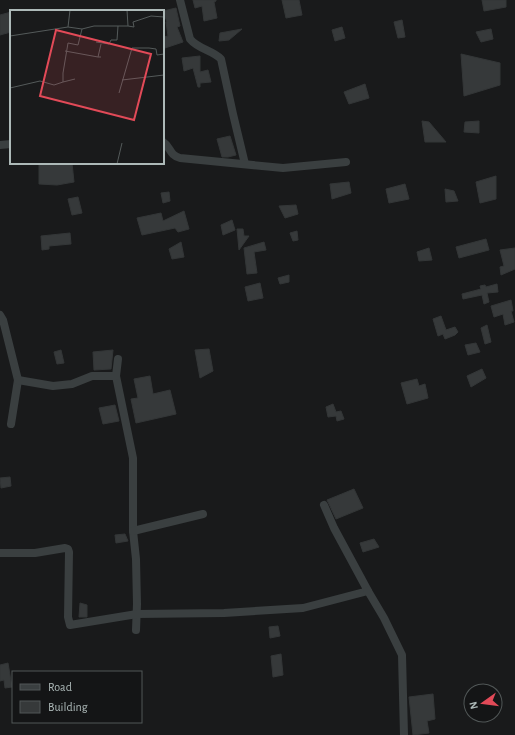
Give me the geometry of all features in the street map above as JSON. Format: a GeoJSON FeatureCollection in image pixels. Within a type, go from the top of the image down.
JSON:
{"type":"FeatureCollection","features":[{"type":"Feature","properties":{"kind":"street"},"geometry":{"type":"LineString","coordinates":[[180,0],[190,39],[208,52],[217,54],[221,59],[245,164]]}},
{"type":"Feature","properties":{"kind":"street"},"geometry":{"type":"LineString","coordinates":[[164,143],[174,157],[180,158],[283,168],[346,162]]}},
{"type":"Feature","properties":{"kind":"street"},"geometry":{"type":"LineString","coordinates":[[0,145],[10,144]]}},
{"type":"Feature","properties":{"kind":"street"},"geometry":{"type":"LineString","coordinates":[[0,314],[3,320],[18,380],[11,424]]}},
{"type":"Feature","properties":{"kind":"street"},"geometry":{"type":"LineString","coordinates":[[118,358],[116,376],[133,458],[133,531],[136,559],[137,614],[136,630]]}},
{"type":"Feature","properties":{"kind":"street"},"geometry":{"type":"LineString","coordinates":[[18,380],[54,386],[72,384],[92,376],[116,376]]}},
{"type":"Feature","properties":{"kind":"street"},"geometry":{"type":"LineString","coordinates":[[324,505],[334,528],[384,618],[402,655],[404,735]]}},
{"type":"Feature","properties":{"kind":"street"},"geometry":{"type":"LineString","coordinates":[[133,531],[203,514]]}},
{"type":"Feature","properties":{"kind":"street"},"geometry":{"type":"LineString","coordinates":[[0,553],[35,553],[65,548],[68,549],[68,617],[70,625],[137,614],[224,613],[303,608],[368,590]]}},
{"type":"Feature","properties":{"kind":"building"},"geometry":{"type":"Polygon","coordinates":[[[193,0],[216,0],[214,2],[217,18],[204,21],[202,6],[195,8],[193,0]]]}},
{"type":"Feature","properties":{"kind":"building"},"geometry":{"type":"Polygon","coordinates":[[[282,0],[299,0],[302,15],[286,18],[282,0]]]}},
{"type":"Feature","properties":{"kind":"building"},"geometry":{"type":"Polygon","coordinates":[[[482,0],[506,0],[506,7],[484,11],[482,0]]]}},
{"type":"Feature","properties":{"kind":"building"},"geometry":{"type":"Polygon","coordinates":[[[176,8],[180,26],[177,27],[183,42],[165,48],[164,37],[168,36],[167,22],[164,11],[176,8]]]}},
{"type":"Feature","properties":{"kind":"building"},"geometry":{"type":"Polygon","coordinates":[[[10,12],[10,32],[0,35],[0,15],[10,12]]]}},
{"type":"Feature","properties":{"kind":"building"},"geometry":{"type":"Polygon","coordinates":[[[402,20],[405,37],[398,38],[394,22],[402,20]]]}},
{"type":"Feature","properties":{"kind":"building"},"geometry":{"type":"Polygon","coordinates":[[[342,27],[345,38],[335,41],[332,30],[342,27]]]}},
{"type":"Feature","properties":{"kind":"building"},"geometry":{"type":"Polygon","coordinates":[[[242,29],[229,40],[219,41],[220,33],[242,29]]]}},
{"type":"Feature","properties":{"kind":"building"},"geometry":{"type":"Polygon","coordinates":[[[491,29],[493,39],[481,42],[476,32],[491,29]]]}},
{"type":"Feature","properties":{"kind":"building"},"geometry":{"type":"Polygon","coordinates":[[[461,54],[500,63],[500,85],[464,96],[461,54]]]}},
{"type":"Feature","properties":{"kind":"building"},"geometry":{"type":"Polygon","coordinates":[[[200,56],[200,72],[208,70],[211,82],[200,83],[200,87],[198,87],[193,68],[184,71],[182,58],[200,56]]]}},
{"type":"Feature","properties":{"kind":"building"},"geometry":{"type":"Polygon","coordinates":[[[365,84],[369,98],[349,104],[344,92],[365,84]]]}},
{"type":"Feature","properties":{"kind":"building"},"geometry":{"type":"Polygon","coordinates":[[[422,121],[429,122],[446,142],[425,142],[422,121]]]}},
{"type":"Feature","properties":{"kind":"building"},"geometry":{"type":"Polygon","coordinates":[[[479,121],[479,133],[464,132],[465,122],[479,121]]]}},
{"type":"Feature","properties":{"kind":"building"},"geometry":{"type":"Polygon","coordinates":[[[230,136],[236,155],[222,157],[217,139],[230,136]]]}},
{"type":"Feature","properties":{"kind":"building"},"geometry":{"type":"Polygon","coordinates":[[[39,164],[72,164],[74,182],[57,185],[39,184],[39,164]]]}},
{"type":"Feature","properties":{"kind":"building"},"geometry":{"type":"Polygon","coordinates":[[[496,176],[496,199],[480,203],[476,182],[496,176]]]}},
{"type":"Feature","properties":{"kind":"building"},"geometry":{"type":"Polygon","coordinates":[[[349,182],[351,193],[332,199],[330,184],[349,182]]]}},
{"type":"Feature","properties":{"kind":"building"},"geometry":{"type":"Polygon","coordinates":[[[405,184],[409,199],[389,203],[386,189],[405,184]]]}},
{"type":"Feature","properties":{"kind":"building"},"geometry":{"type":"Polygon","coordinates":[[[445,189],[454,191],[458,201],[446,202],[445,189]]]}},
{"type":"Feature","properties":{"kind":"building"},"geometry":{"type":"Polygon","coordinates":[[[169,192],[170,201],[163,203],[161,193],[169,192]]]}},
{"type":"Feature","properties":{"kind":"building"},"geometry":{"type":"Polygon","coordinates":[[[78,197],[82,213],[72,215],[68,199],[78,197]]]}},
{"type":"Feature","properties":{"kind":"building"},"geometry":{"type":"Polygon","coordinates":[[[296,205],[298,214],[285,218],[279,206],[296,205]]]}},
{"type":"Feature","properties":{"kind":"building"},"geometry":{"type":"Polygon","coordinates":[[[184,211],[189,229],[178,232],[175,228],[142,235],[137,218],[161,213],[163,221],[184,211]]]}},
{"type":"Feature","properties":{"kind":"building"},"geometry":{"type":"Polygon","coordinates":[[[232,220],[235,230],[223,235],[221,225],[232,220]]]}},
{"type":"Feature","properties":{"kind":"building"},"geometry":{"type":"Polygon","coordinates":[[[237,229],[243,229],[244,236],[249,236],[239,250],[237,229]]]}},
{"type":"Feature","properties":{"kind":"building"},"geometry":{"type":"Polygon","coordinates":[[[297,231],[298,240],[293,241],[290,233],[297,231]]]}},
{"type":"Feature","properties":{"kind":"building"},"geometry":{"type":"Polygon","coordinates":[[[70,233],[71,244],[49,246],[49,249],[42,250],[41,236],[70,233]]]}},
{"type":"Feature","properties":{"kind":"building"},"geometry":{"type":"Polygon","coordinates":[[[486,239],[489,250],[459,258],[456,247],[486,239]]]}},
{"type":"Feature","properties":{"kind":"building"},"geometry":{"type":"Polygon","coordinates":[[[181,242],[184,257],[172,259],[169,249],[181,242]]]}},
{"type":"Feature","properties":{"kind":"building"},"geometry":{"type":"Polygon","coordinates":[[[264,242],[266,250],[254,252],[257,273],[247,274],[244,248],[264,242]]]}},
{"type":"Feature","properties":{"kind":"building"},"geometry":{"type":"Polygon","coordinates":[[[429,248],[432,260],[419,261],[417,252],[429,248]]]}},
{"type":"Feature","properties":{"kind":"building"},"geometry":{"type":"Polygon","coordinates":[[[515,248],[515,269],[501,275],[500,267],[504,266],[500,250],[515,248]]]}},
{"type":"Feature","properties":{"kind":"building"},"geometry":{"type":"Polygon","coordinates":[[[289,275],[289,282],[280,284],[278,278],[289,275]]]}},
{"type":"Feature","properties":{"kind":"building"},"geometry":{"type":"Polygon","coordinates":[[[260,283],[263,298],[248,301],[245,287],[260,283]]]}},
{"type":"Feature","properties":{"kind":"building"},"geometry":{"type":"Polygon","coordinates":[[[497,284],[498,292],[487,293],[489,302],[484,304],[482,295],[463,299],[462,294],[481,289],[480,286],[485,285],[486,287],[497,284]]]}},
{"type":"Feature","properties":{"kind":"building"},"geometry":{"type":"Polygon","coordinates":[[[511,300],[513,311],[511,311],[514,322],[505,325],[503,314],[494,317],[491,306],[511,300]]]}},
{"type":"Feature","properties":{"kind":"building"},"geometry":{"type":"Polygon","coordinates":[[[441,316],[446,330],[455,327],[458,332],[455,335],[445,339],[443,334],[438,336],[433,319],[441,316]]]}},
{"type":"Feature","properties":{"kind":"building"},"geometry":{"type":"Polygon","coordinates":[[[487,325],[491,342],[485,344],[481,328],[487,325]]]}},
{"type":"Feature","properties":{"kind":"building"},"geometry":{"type":"Polygon","coordinates":[[[476,343],[480,352],[468,355],[465,345],[476,343]]]}},
{"type":"Feature","properties":{"kind":"building"},"geometry":{"type":"Polygon","coordinates":[[[209,349],[213,371],[200,378],[195,350],[209,349]]]}},
{"type":"Feature","properties":{"kind":"building"},"geometry":{"type":"Polygon","coordinates":[[[61,350],[64,363],[57,364],[54,352],[61,350]]]}},
{"type":"Feature","properties":{"kind":"building"},"geometry":{"type":"Polygon","coordinates":[[[113,350],[111,369],[94,370],[93,352],[113,350]]]}},
{"type":"Feature","properties":{"kind":"building"},"geometry":{"type":"Polygon","coordinates":[[[482,369],[486,378],[471,387],[467,376],[482,369]]]}},
{"type":"Feature","properties":{"kind":"building"},"geometry":{"type":"Polygon","coordinates":[[[150,376],[153,394],[170,390],[176,414],[136,423],[131,399],[138,398],[134,379],[150,376]]]}},
{"type":"Feature","properties":{"kind":"building"},"geometry":{"type":"Polygon","coordinates":[[[417,379],[419,386],[425,384],[428,398],[407,404],[401,383],[417,379]]]}},
{"type":"Feature","properties":{"kind":"building"},"geometry":{"type":"Polygon","coordinates":[[[333,404],[336,412],[341,411],[344,419],[337,421],[336,416],[328,417],[326,407],[333,404]]]}},
{"type":"Feature","properties":{"kind":"building"},"geometry":{"type":"Polygon","coordinates":[[[115,405],[119,421],[103,424],[99,408],[115,405]]]}},
{"type":"Feature","properties":{"kind":"building"},"geometry":{"type":"Polygon","coordinates":[[[10,477],[11,486],[1,488],[0,478],[10,477]]]}},
{"type":"Feature","properties":{"kind":"building"},"geometry":{"type":"Polygon","coordinates":[[[354,489],[363,508],[336,519],[327,500],[354,489]]]}},
{"type":"Feature","properties":{"kind":"building"},"geometry":{"type":"Polygon","coordinates":[[[125,534],[128,541],[116,543],[115,535],[125,534]]]}},
{"type":"Feature","properties":{"kind":"building"},"geometry":{"type":"Polygon","coordinates":[[[374,539],[379,547],[363,552],[360,543],[374,539]]]}},
{"type":"Feature","properties":{"kind":"building"},"geometry":{"type":"Polygon","coordinates":[[[80,603],[87,605],[87,617],[79,617],[80,603]]]}},
{"type":"Feature","properties":{"kind":"building"},"geometry":{"type":"Polygon","coordinates":[[[278,626],[280,636],[270,638],[269,627],[278,626]]]}},
{"type":"Feature","properties":{"kind":"building"},"geometry":{"type":"Polygon","coordinates":[[[281,654],[283,675],[273,677],[271,656],[281,654]]]}},
{"type":"Feature","properties":{"kind":"building"},"geometry":{"type":"Polygon","coordinates":[[[8,663],[12,687],[5,688],[4,680],[0,681],[0,665],[8,663]]]}},
{"type":"Feature","properties":{"kind":"building"},"geometry":{"type":"Polygon","coordinates":[[[433,694],[435,719],[427,721],[429,733],[413,735],[409,697],[433,694]]]}}]}
